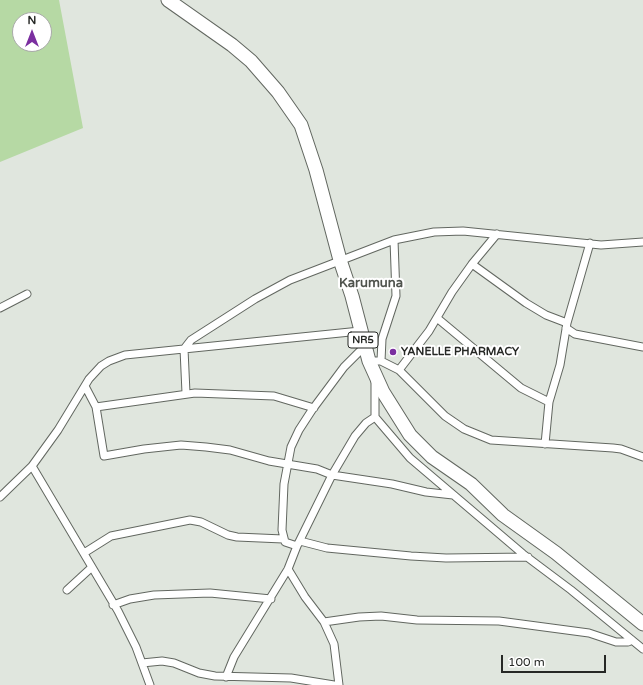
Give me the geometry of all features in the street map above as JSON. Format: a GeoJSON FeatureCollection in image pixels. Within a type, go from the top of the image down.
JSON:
{"type":"FeatureCollection","features":[{"type":"Feature","properties":{"kind":"highway","name":"NR5"},"geometry":{"type":"LineString","coordinates":[[168,0],[232,44],[274,87],[301,125],[316,170],[340,260],[352,296],[360,331],[365,346],[375,361],[375,375],[410,435],[432,457],[471,484],[503,515],[556,554],[643,624]]}},
{"type":"Feature","properties":{"kind":"street"},"geometry":{"type":"LineString","coordinates":[[186,394],[184,349],[191,340],[254,299],[304,273],[394,240],[434,232],[463,231],[601,245],[643,242]]}},
{"type":"Feature","properties":{"kind":"street"},"geometry":{"type":"LineString","coordinates":[[399,370],[437,318],[452,292],[496,234]]}},
{"type":"Feature","properties":{"kind":"street"},"geometry":{"type":"LineString","coordinates":[[394,240],[396,296],[375,361],[399,370],[433,405],[464,429],[491,440],[621,449],[643,458]]}},
{"type":"Feature","properties":{"kind":"street"},"geometry":{"type":"LineString","coordinates":[[545,444],[550,402],[560,365],[567,326],[590,244]]}},
{"type":"Feature","properties":{"kind":"street"},"geometry":{"type":"LineString","coordinates":[[472,264],[526,303],[567,326],[579,335],[643,347]]}},
{"type":"Feature","properties":{"kind":"street"},"geometry":{"type":"LineString","coordinates":[[0,308],[27,294]]}},
{"type":"Feature","properties":{"kind":"street"},"geometry":{"type":"LineString","coordinates":[[437,318],[521,388],[550,402]]}},
{"type":"Feature","properties":{"kind":"street"},"geometry":{"type":"LineString","coordinates":[[0,498],[32,466],[58,430],[85,386],[101,366],[117,358],[184,349],[360,331]]}},
{"type":"Feature","properties":{"kind":"street"},"geometry":{"type":"LineString","coordinates":[[283,539],[284,484],[292,447],[299,430],[344,367],[365,346]]}},
{"type":"Feature","properties":{"kind":"street"},"geometry":{"type":"LineString","coordinates":[[375,375],[375,417],[410,458],[528,557],[643,649]]}},
{"type":"Feature","properties":{"kind":"street"},"geometry":{"type":"LineString","coordinates":[[85,386],[96,407],[104,456],[144,449],[181,445],[230,450],[269,461],[317,469],[332,475],[392,484],[426,492],[453,495]]}},
{"type":"Feature","properties":{"kind":"street"},"geometry":{"type":"LineString","coordinates":[[96,407],[186,394],[240,394],[274,396],[314,408]]}},
{"type":"Feature","properties":{"kind":"street"},"geometry":{"type":"LineString","coordinates":[[226,677],[234,657],[271,599],[288,569],[298,544],[332,475],[355,436],[366,423],[375,417]]}},
{"type":"Feature","properties":{"kind":"street"},"geometry":{"type":"LineString","coordinates":[[32,466],[113,605],[142,663],[150,685]]}},
{"type":"Feature","properties":{"kind":"street"},"geometry":{"type":"LineString","coordinates":[[84,553],[111,536],[190,520],[201,522],[228,535],[237,537],[283,539],[298,544],[327,548],[446,558],[528,557]]}},
{"type":"Feature","properties":{"kind":"street"},"geometry":{"type":"LineString","coordinates":[[67,590],[92,567]]}},
{"type":"Feature","properties":{"kind":"street"},"geometry":{"type":"LineString","coordinates":[[288,569],[305,597],[324,622],[334,644],[339,685]]}},
{"type":"Feature","properties":{"kind":"street"},"geometry":{"type":"LineString","coordinates":[[113,605],[130,599],[154,595],[210,594],[271,599]]}},
{"type":"Feature","properties":{"kind":"street"},"geometry":{"type":"LineString","coordinates":[[324,622],[359,617],[382,616],[417,620],[499,621],[589,633],[616,642],[628,642],[632,640]]}},
{"type":"Feature","properties":{"kind":"street"},"geometry":{"type":"LineString","coordinates":[[142,663],[162,661],[174,663],[199,673],[226,677],[291,678],[334,685]]}},
{"type":"Feature","properties":{"kind":"green space"},"geometry":{"type":"Polygon","coordinates":[[[0,0],[59,0],[83,128],[0,162],[0,0]]]}},
{"type":"Feature","properties":{"kind":"place","name":"YANELLE PHARMACY"},"geometry":{"type":"Point","coordinates":[393,352]}},
{"type":"Feature","properties":{"kind":"district","name":"Karumuna"},"geometry":{"type":"Point","coordinates":[371,284]}}]}
